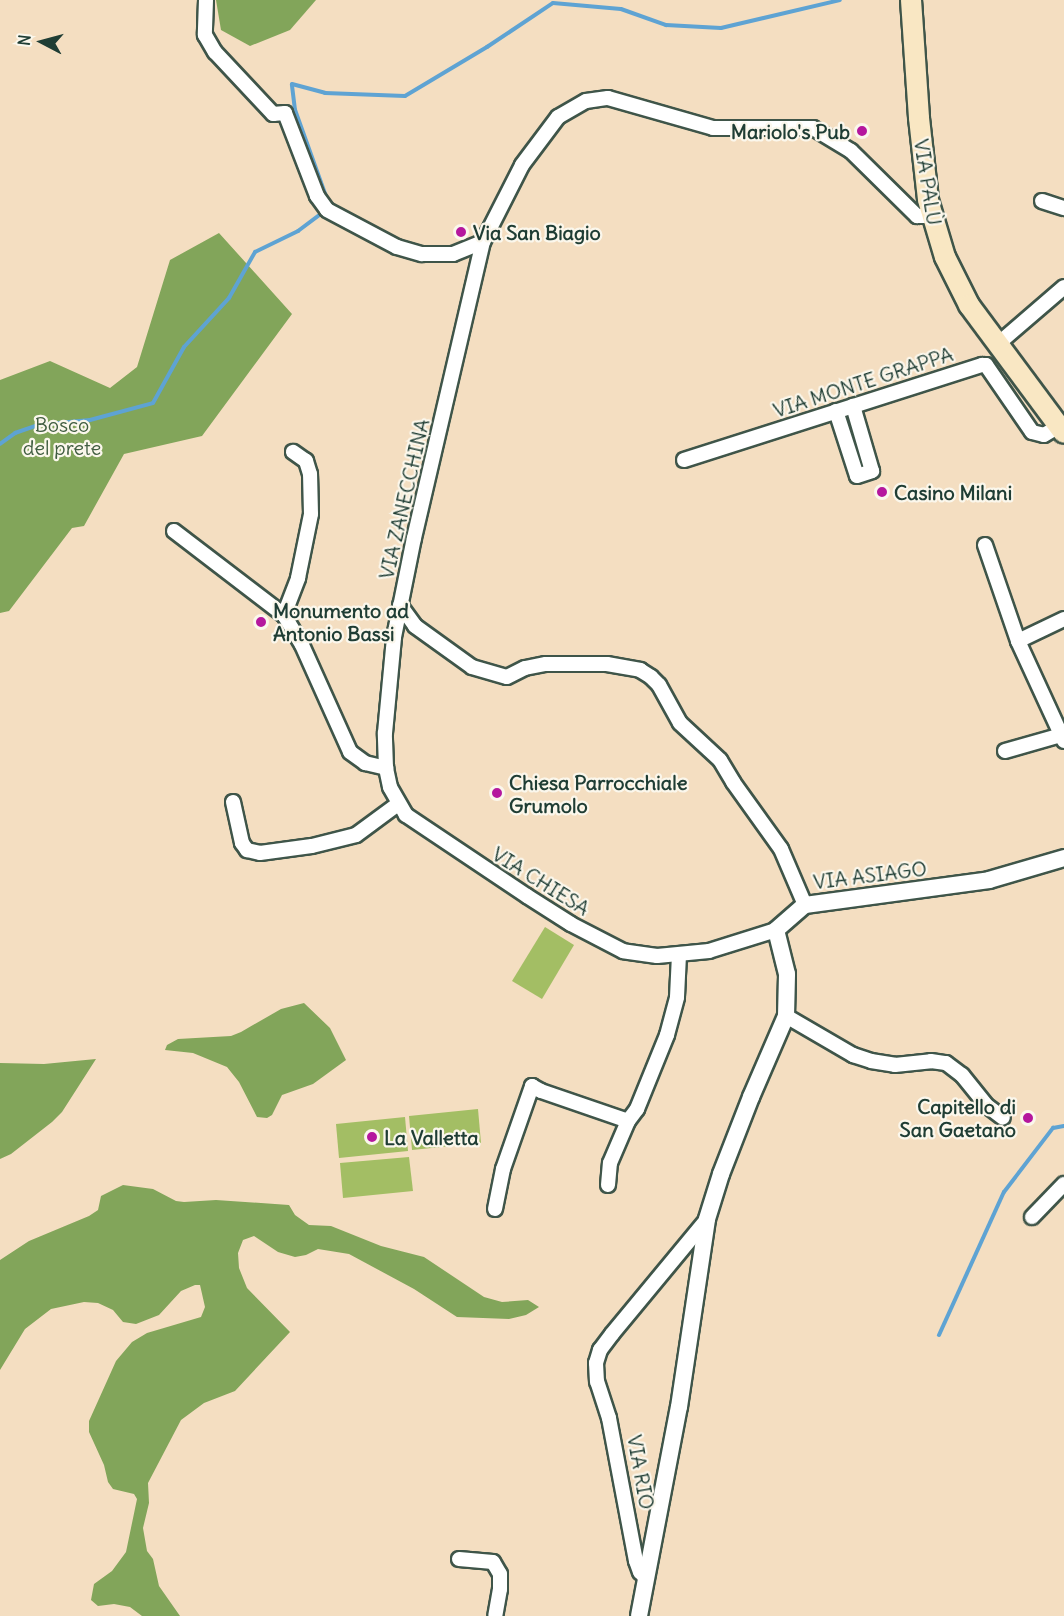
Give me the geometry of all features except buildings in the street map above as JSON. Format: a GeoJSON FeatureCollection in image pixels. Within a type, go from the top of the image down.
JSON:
{"type":"FeatureCollection","features":[{"type":"Feature","properties":{"kind":"main road","name":"VIA PALÙ"},"geometry":{"type":"LineString","coordinates":[[911,0],[919,118],[931,216],[945,257],[969,305],[1058,425]]}},
{"type":"Feature","properties":{"kind":"street"},"geometry":{"type":"LineString","coordinates":[[206,0],[205,35],[215,52],[273,114],[285,113],[317,196],[327,210],[397,247],[422,254],[453,254],[483,242],[522,165],[558,117],[586,100],[608,98],[713,128],[813,128],[851,151],[917,216],[931,216]]}},
{"type":"Feature","properties":{"kind":"street"},"geometry":{"type":"LineString","coordinates":[[1042,201],[1064,208]]}},
{"type":"Feature","properties":{"kind":"street","name":"VIA ZANECCHINA"},"geometry":{"type":"LineString","coordinates":[[483,242],[400,605],[415,626],[472,667],[507,676],[525,668],[546,664],[607,664],[633,668],[651,677],[659,685],[680,723],[720,760],[732,782],[781,849],[805,905]]}},
{"type":"Feature","properties":{"kind":"street"},"geometry":{"type":"LineString","coordinates":[[999,343],[1064,287]]}},
{"type":"Feature","properties":{"kind":"street","name":"VIA MONTE GRAPPA"},"geometry":{"type":"LineString","coordinates":[[684,460],[982,365],[986,365],[1032,432],[1044,435],[1058,425]]}},
{"type":"Feature","properties":{"kind":"street"},"geometry":{"type":"LineString","coordinates":[[836,411],[857,476],[872,471],[853,406]]}},
{"type":"Feature","properties":{"kind":"street"},"geometry":{"type":"LineString","coordinates":[[285,615],[298,578],[311,514],[310,474],[306,461],[293,452]]}},
{"type":"Feature","properties":{"kind":"street"},"geometry":{"type":"LineString","coordinates":[[174,531],[285,615],[302,645],[350,752],[365,763],[386,768]]}},
{"type":"Feature","properties":{"kind":"street"},"geometry":{"type":"LineString","coordinates":[[984,545],[1018,641],[1063,738],[1005,751]]}},
{"type":"Feature","properties":{"kind":"street","name":"VIA CHIESA"},"geometry":{"type":"LineString","coordinates":[[400,605],[386,712],[386,768],[398,804],[418,825],[571,924],[623,951],[657,956],[679,955],[708,951],[776,930]]}},
{"type":"Feature","properties":{"kind":"street"},"geometry":{"type":"LineString","coordinates":[[1018,641],[1064,619]]}},
{"type":"Feature","properties":{"kind":"street"},"geometry":{"type":"LineString","coordinates":[[233,802],[242,843],[248,850],[260,853],[312,846],[356,835],[398,804]]}},
{"type":"Feature","properties":{"kind":"street","name":"VIA ASIAGO"},"geometry":{"type":"LineString","coordinates":[[776,930],[805,905],[989,880],[1064,858]]}},
{"type":"Feature","properties":{"kind":"street"},"geometry":{"type":"LineString","coordinates":[[707,1219],[721,1174],[786,1016],[787,974],[776,930]]}},
{"type":"Feature","properties":{"kind":"street"},"geometry":{"type":"LineString","coordinates":[[608,1185],[610,1162],[668,1035],[677,997],[679,955]]}},
{"type":"Feature","properties":{"kind":"street"},"geometry":{"type":"LineString","coordinates":[[786,1016],[853,1055],[871,1062],[895,1065],[931,1061],[952,1066],[986,1105],[1004,1118]]}},
{"type":"Feature","properties":{"kind":"street"},"geometry":{"type":"LineString","coordinates":[[495,1209],[503,1169],[532,1086],[628,1121]]}},
{"type":"Feature","properties":{"kind":"street"},"geometry":{"type":"LineString","coordinates":[[1032,1217],[1064,1184]]}},
{"type":"Feature","properties":{"kind":"street","name":"VIA RIO"},"geometry":{"type":"LineString","coordinates":[[646,1578],[640,1572],[636,1561],[609,1418],[596,1372],[600,1350],[707,1219]]}},
{"type":"Feature","properties":{"kind":"street","name":"VIA RIO"},"geometry":{"type":"LineString","coordinates":[[639,1616],[679,1407],[707,1219]]}},
{"type":"Feature","properties":{"kind":"street"},"geometry":{"type":"LineString","coordinates":[[459,1559],[493,1562],[500,1574],[495,1616]]}},
{"type":"Feature","properties":{"kind":"green space"},"geometry":{"type":"Polygon","coordinates":[[[216,0],[316,0],[290,30],[250,46],[221,30],[216,0]]]}},
{"type":"Feature","properties":{"kind":"green space","name":"Bosco del prete"},"geometry":{"type":"Polygon","coordinates":[[[219,233],[292,314],[202,436],[124,454],[84,526],[72,528],[9,611],[0,613],[0,380],[50,361],[110,388],[137,367],[170,260],[219,233]]]}},
{"type":"Feature","properties":{"kind":"green space"},"geometry":{"type":"Polygon","coordinates":[[[545,927],[574,945],[542,999],[512,981],[545,927]]]}},
{"type":"Feature","properties":{"kind":"green space"},"geometry":{"type":"Polygon","coordinates":[[[304,1003],[330,1028],[346,1060],[313,1084],[282,1095],[272,1115],[267,1118],[257,1117],[239,1082],[227,1067],[193,1053],[165,1050],[167,1045],[178,1039],[231,1036],[281,1009],[304,1003]]]}},
{"type":"Feature","properties":{"kind":"green space"},"geometry":{"type":"Polygon","coordinates":[[[96,1059],[62,1112],[11,1154],[0,1159],[0,1063],[44,1064],[96,1059]]]}},
{"type":"Feature","properties":{"kind":"green space"},"geometry":{"type":"Polygon","coordinates":[[[478,1109],[481,1143],[412,1150],[409,1116],[478,1109]]]}},
{"type":"Feature","properties":{"kind":"green space","name":"La Valletta"},"geometry":{"type":"Polygon","coordinates":[[[405,1117],[408,1151],[339,1158],[336,1124],[405,1117]]]}},
{"type":"Feature","properties":{"kind":"green space"},"geometry":{"type":"Polygon","coordinates":[[[409,1157],[413,1191],[343,1198],[340,1163],[409,1157]]]}},
{"type":"Feature","properties":{"kind":"green space"},"geometry":{"type":"Polygon","coordinates":[[[123,1185],[153,1189],[176,1201],[184,1202],[216,1200],[289,1205],[295,1215],[309,1225],[331,1226],[381,1246],[424,1257],[484,1297],[502,1302],[528,1300],[539,1307],[526,1315],[509,1319],[457,1317],[414,1289],[349,1254],[318,1249],[295,1257],[278,1252],[254,1236],[243,1240],[238,1253],[239,1268],[247,1288],[290,1332],[235,1391],[204,1403],[181,1420],[148,1483],[149,1503],[143,1528],[147,1551],[153,1559],[159,1586],[180,1616],[142,1616],[130,1607],[114,1604],[98,1606],[91,1600],[94,1584],[112,1571],[126,1552],[137,1499],[134,1494],[113,1489],[108,1482],[104,1465],[89,1432],[89,1421],[116,1361],[132,1342],[147,1333],[201,1317],[205,1307],[200,1285],[181,1291],[159,1315],[136,1324],[123,1322],[113,1310],[98,1303],[84,1302],[51,1309],[25,1329],[0,1370],[0,1260],[29,1241],[89,1216],[98,1210],[101,1196],[123,1185]]]}},
{"type":"Feature","properties":{"kind":"waterway"},"geometry":{"type":"LineString","coordinates":[[328,202],[295,110],[292,84],[325,93],[405,96],[487,47],[553,3],[621,9],[666,25],[721,28],[840,0]]}},
{"type":"Feature","properties":{"kind":"waterway"},"geometry":{"type":"LineString","coordinates":[[0,444],[15,433],[38,425],[90,420],[153,403],[184,347],[229,298],[255,252],[298,231],[325,211]]}},
{"type":"Feature","properties":{"kind":"waterway"},"geometry":{"type":"LineString","coordinates":[[939,1335],[1004,1192],[1053,1128],[1064,1126]]}},
{"type":"Feature","properties":{"kind":"place","name":"Mariolo's Pub"},"geometry":{"type":"Point","coordinates":[862,131]}},
{"type":"Feature","properties":{"kind":"place","name":"Via San Biagio"},"geometry":{"type":"Point","coordinates":[461,232]}},
{"type":"Feature","properties":{"kind":"place","name":"Casino Milani"},"geometry":{"type":"Point","coordinates":[882,492]}},
{"type":"Feature","properties":{"kind":"place","name":"Monumento ad Antonio Bassi"},"geometry":{"type":"Point","coordinates":[261,622]}},
{"type":"Feature","properties":{"kind":"place","name":"Chiesa Parrocchiale Grumolo"},"geometry":{"type":"Point","coordinates":[497,793]}},
{"type":"Feature","properties":{"kind":"place","name":"Capitello di San Gaetano"},"geometry":{"type":"Point","coordinates":[1028,1118]}},
{"type":"Feature","properties":{"kind":"place","name":"La Valletta"},"geometry":{"type":"Point","coordinates":[372,1137]}}]}
